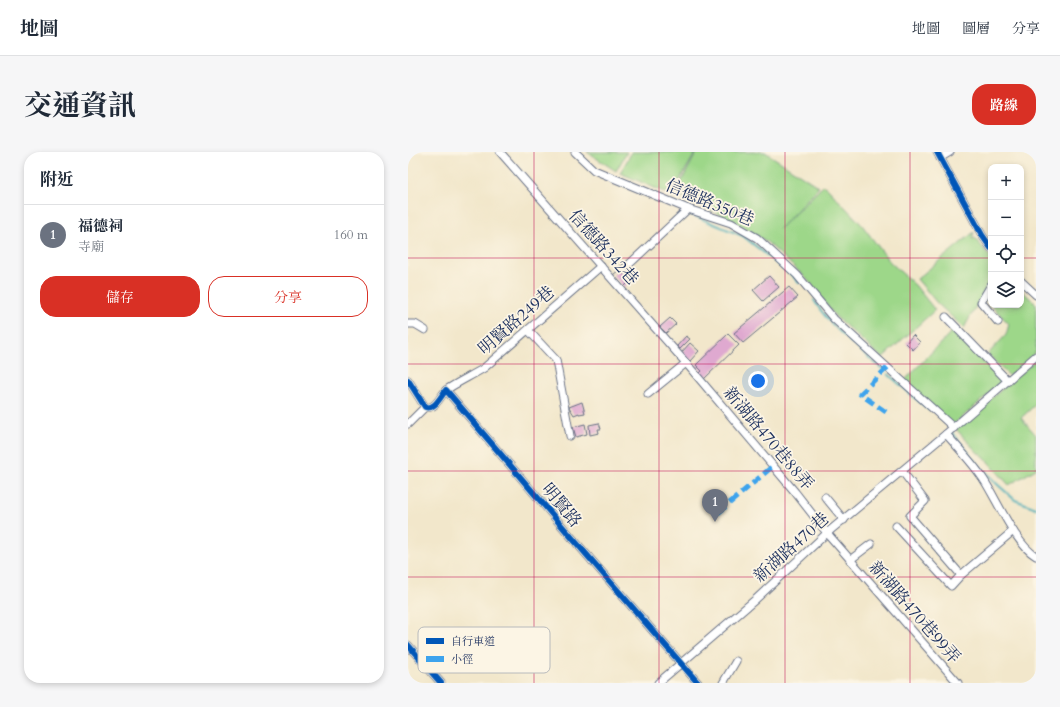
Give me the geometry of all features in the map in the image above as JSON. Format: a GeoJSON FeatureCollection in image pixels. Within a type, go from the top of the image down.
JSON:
{"type":"FeatureCollection","features":[{"type":"Feature","properties":{"kind":"street","name":"信德路342巷"},"geometry":{"type":"LineString","coordinates":[[500,152],[686,363]]}},
{"type":"Feature","properties":{"kind":"street","name":"信德路350巷"},"geometry":{"type":"LineString","coordinates":[[575,152],[594,170],[688,209],[731,223],[757,238],[797,275],[834,319],[954,428]]}},
{"type":"Feature","properties":{"kind":"street"},"geometry":{"type":"LineString","coordinates":[[950,152],[938,155],[988,244]]}},
{"type":"Feature","properties":{"kind":"street"},"geometry":{"type":"LineString","coordinates":[[623,270],[688,209]]}},
{"type":"Feature","properties":{"kind":"street","name":"明賢路249巷"},"geometry":{"type":"LineString","coordinates":[[446,390],[484,368],[601,266]]}},
{"type":"Feature","properties":{"kind":"street"},"geometry":{"type":"LineString","coordinates":[[1024,284],[1035,293]]}},
{"type":"Feature","properties":{"kind":"street"},"geometry":{"type":"LineString","coordinates":[[988,291],[982,302],[998,322]]}},
{"type":"Feature","properties":{"kind":"street"},"geometry":{"type":"LineString","coordinates":[[946,317],[1008,381]]}},
{"type":"Feature","properties":{"kind":"street"},"geometry":{"type":"LineString","coordinates":[[408,324],[415,324],[425,330]]}},
{"type":"Feature","properties":{"kind":"street"},"geometry":{"type":"LineString","coordinates":[[528,330],[556,360],[570,436]]}},
{"type":"Feature","properties":{"kind":"street"},"geometry":{"type":"LineString","coordinates":[[954,428],[1036,356]]}},
{"type":"Feature","properties":{"kind":"street"},"geometry":{"type":"LineString","coordinates":[[648,394],[686,363]]}},
{"type":"Feature","properties":{"kind":"street","name":"新湖路470巷88弄"},"geometry":{"type":"LineString","coordinates":[[686,363],[795,492],[827,533]]}},
{"type":"Feature","properties":{"kind":"street"},"geometry":{"type":"LineString","coordinates":[[408,380],[425,407]]}},
{"type":"Feature","properties":{"kind":"street"},"geometry":{"type":"LineString","coordinates":[[408,424],[425,407],[433,407],[446,390]]}},
{"type":"Feature","properties":{"kind":"street","name":"明賢路"},"geometry":{"type":"LineString","coordinates":[[446,390],[698,683]]}},
{"type":"Feature","properties":{"kind":"street","name":"新湖路470巷"},"geometry":{"type":"LineString","coordinates":[[658,683],[756,599],[827,533],[954,428]]}},
{"type":"Feature","properties":{"kind":"street"},"geometry":{"type":"LineString","coordinates":[[946,434],[972,462],[1013,531],[1030,553],[1036,556]]}},
{"type":"Feature","properties":{"kind":"street"},"geometry":{"type":"LineString","coordinates":[[902,471],[925,501],[910,516],[962,575]]}},
{"type":"Feature","properties":{"kind":"street"},"geometry":{"type":"LineString","coordinates":[[825,497],[844,520]]}},
{"type":"Feature","properties":{"kind":"street"},"geometry":{"type":"LineString","coordinates":[[896,526],[951,586],[1013,531]]}},
{"type":"Feature","properties":{"kind":"street","name":"新湖路470巷99弄"},"geometry":{"type":"LineString","coordinates":[[827,533],[958,683]]}},
{"type":"Feature","properties":{"kind":"street","name":"新湖路470巷99弄"},"geometry":{"type":"LineString","coordinates":[[850,560],[871,544]]}},
{"type":"Feature","properties":{"kind":"street"},"geometry":{"type":"LineString","coordinates":[[408,645],[418,657]]}},
{"type":"Feature","properties":{"kind":"street"},"geometry":{"type":"LineString","coordinates":[[723,683],[736,661]]}},
{"type":"Feature","properties":{"kind":"street"},"geometry":{"type":"LineString","coordinates":[[432,673],[441,683]]}},
{"type":"Feature","properties":{"kind":"green space"},"geometry":{"type":"Polygon","coordinates":[[[587,152],[627,152],[616,171],[587,152]]]}},
{"type":"Feature","properties":{"kind":"green space"},"geometry":{"type":"Polygon","coordinates":[[[632,152],[696,152],[671,195],[620,173],[632,152]]]}},
{"type":"Feature","properties":{"kind":"green space"},"geometry":{"type":"Polygon","coordinates":[[[697,152],[765,152],[819,187],[779,229],[824,185],[862,225],[890,262],[915,285],[935,310],[882,358],[835,316],[807,279],[767,242],[734,221],[675,193],[697,152]]]}},
{"type":"Feature","properties":{"kind":"green space"},"geometry":{"type":"Polygon","coordinates":[[[974,232],[972,239],[975,238],[988,254],[988,284],[964,328],[937,303],[917,279],[974,232]]]}},
{"type":"Feature","properties":{"kind":"green space"},"geometry":{"type":"Polygon","coordinates":[[[1024,293],[1036,304],[1036,352],[1009,376],[988,354],[1006,335],[1009,324],[994,308],[1024,308],[1024,293]]]}},
{"type":"Feature","properties":{"kind":"green space"},"geometry":{"type":"Polygon","coordinates":[[[953,330],[1003,382],[953,425],[904,381],[953,330]]]}},
{"type":"Feature","properties":{"kind":"green space"},"geometry":{"type":"Polygon","coordinates":[[[1036,360],[1036,404],[1021,418],[1036,435],[1036,469],[1009,485],[956,429],[1036,360]]]}},
{"type":"Feature","properties":{"kind":"building"},"geometry":{"type":"Polygon","coordinates":[[[620,269],[625,274],[628,271],[634,277],[624,287],[613,275],[620,269]]]}},
{"type":"Feature","properties":{"kind":"building"},"geometry":{"type":"Polygon","coordinates":[[[769,276],[779,287],[763,301],[753,290],[769,276]]]}},
{"type":"Feature","properties":{"kind":"building"},"geometry":{"type":"Polygon","coordinates":[[[789,287],[798,297],[743,343],[734,333],[789,287]]]}},
{"type":"Feature","properties":{"kind":"building"},"geometry":{"type":"Polygon","coordinates":[[[670,318],[676,324],[666,333],[660,327],[670,318]]]}},
{"type":"Feature","properties":{"kind":"building"},"geometry":{"type":"Polygon","coordinates":[[[728,334],[739,345],[703,380],[698,375],[702,371],[696,365],[728,334]]]}},
{"type":"Feature","properties":{"kind":"building"},"geometry":{"type":"Polygon","coordinates":[[[913,335],[920,342],[913,350],[906,343],[913,335]]]}},
{"type":"Feature","properties":{"kind":"building"},"geometry":{"type":"Polygon","coordinates":[[[686,336],[690,339],[680,349],[677,346],[686,336]]]}},
{"type":"Feature","properties":{"kind":"building"},"geometry":{"type":"Polygon","coordinates":[[[690,343],[699,351],[690,361],[681,353],[690,343]]]}},
{"type":"Feature","properties":{"kind":"building"},"geometry":{"type":"Polygon","coordinates":[[[582,402],[585,413],[574,415],[569,407],[582,402]]]}},
{"type":"Feature","properties":{"kind":"building"},"geometry":{"type":"Polygon","coordinates":[[[599,423],[601,429],[598,429],[599,433],[590,435],[589,425],[599,423]]]}},
{"type":"Feature","properties":{"kind":"building"},"geometry":{"type":"Polygon","coordinates":[[[585,424],[587,434],[576,437],[573,427],[585,424]]]}},
{"type":"Feature","properties":{"kind":"waterway"},"geometry":{"type":"LineString","coordinates":[[690,214],[743,236],[793,276],[799,283]]}},
{"type":"Feature","properties":{"kind":"waterway"},"geometry":{"type":"LineString","coordinates":[[814,300],[820,310],[836,328],[881,368]]}},
{"type":"Feature","properties":{"kind":"waterway"},"geometry":{"type":"LineString","coordinates":[[888,374],[929,410]]}},
{"type":"Feature","properties":{"kind":"waterway"},"geometry":{"type":"LineString","coordinates":[[951,431],[975,461],[997,484],[1015,500],[1036,508]]}},
{"type":"Feature","properties":{"kind":"marked path"},"geometry":{"type":"LineString","coordinates":[[886,412],[860,394],[888,367]]}},
{"type":"Feature","properties":{"kind":"marked path"},"geometry":{"type":"LineString","coordinates":[[718,513],[773,466]]}},
{"type":"Feature","properties":{"kind":"cycle path"},"geometry":{"type":"LineString","coordinates":[[937,152],[988,244]]}},
{"type":"Feature","properties":{"kind":"cycle path"},"geometry":{"type":"LineString","coordinates":[[408,380],[425,407],[432,407],[446,390],[698,683]]}},
{"type":"Feature","properties":{"kind":"cycle path"},"geometry":{"type":"LineString","coordinates":[[408,645],[418,657]]}},
{"type":"Feature","properties":{"kind":"cycle path"},"geometry":{"type":"LineString","coordinates":[[432,673],[441,683]]}},
{"type":"Feature","properties":{"kind":"place","name":"福德祠"},"geometry":{"type":"Point","coordinates":[715,522]}}]}
